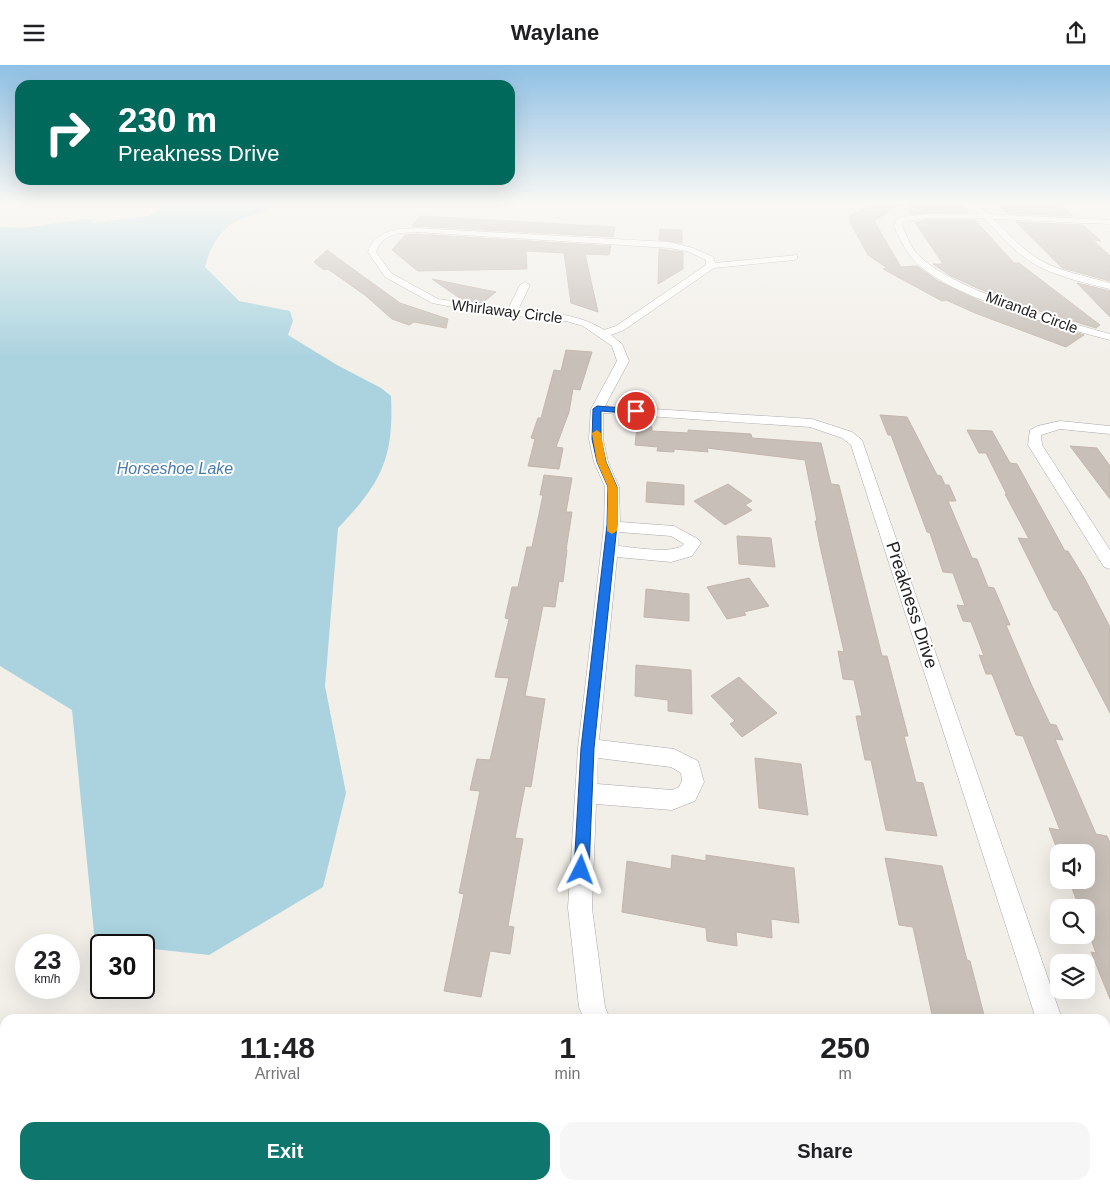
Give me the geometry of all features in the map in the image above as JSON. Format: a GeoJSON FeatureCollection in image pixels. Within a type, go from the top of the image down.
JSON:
{"type":"FeatureCollection","features":[{"type":"Feature","properties":{"kind":"street","name":"Whirlaway Circle"},"geometry":{"type":"LineString","coordinates":[[374,254],[388,275],[421,295],[435,301],[461,306],[567,318],[587,324],[604,334]]}},
{"type":"Feature","properties":{"kind":"street","name":"Whirlaway Circle"},"geometry":{"type":"LineString","coordinates":[[703,254],[710,259],[711,265]]}},
{"type":"Feature","properties":{"kind":"street","name":"Miranda Circle"},"geometry":{"type":"LineString","coordinates":[[913,254],[931,269],[1005,304],[1081,330],[1110,337]]}},
{"type":"Feature","properties":{"kind":"street"},"geometry":{"type":"LineString","coordinates":[[1027,254],[1056,269],[1110,286]]}},
{"type":"Feature","properties":{"kind":"street"},"geometry":{"type":"LineString","coordinates":[[604,334],[620,328],[702,274],[711,265],[794,257]]}},
{"type":"Feature","properties":{"kind":"street"},"geometry":{"type":"LineString","coordinates":[[512,312],[525,285]]}},
{"type":"Feature","properties":{"kind":"street"},"geometry":{"type":"LineString","coordinates":[[595,1014],[592,1007],[580,908],[588,748],[612,525],[612,487],[601,462],[596,439],[597,409],[623,361],[617,344],[604,334]]}},
{"type":"Feature","properties":{"kind":"street","name":"Preakness Drive"},"geometry":{"type":"LineString","coordinates":[[597,409],[812,423],[847,435],[857,443],[1047,1014]]}},
{"type":"Feature","properties":{"kind":"street"},"geometry":{"type":"LineString","coordinates":[[1110,429],[1043,426],[1035,433],[1035,445],[1110,563]]}},
{"type":"Feature","properties":{"kind":"street"},"geometry":{"type":"LineString","coordinates":[[609,551],[671,556],[686,552],[693,543],[674,531],[612,525]]}},
{"type":"Feature","properties":{"kind":"street"},"geometry":{"type":"LineString","coordinates":[[585,793],[672,800],[688,794],[694,781],[691,768],[674,758],[588,748]]}},
{"type":"Feature","properties":{"kind":"water","name":"Horseshoe Lake"},"geometry":{"type":"Polygon","coordinates":[[[0,254],[209,254],[205,267],[239,301],[290,311],[293,321],[288,335],[337,365],[381,388],[391,396],[390,437],[382,469],[365,497],[338,528],[325,686],[346,793],[323,887],[209,955],[155,949],[155,934],[94,934],[72,710],[0,666],[0,254]]]}},
{"type":"Feature","properties":{"kind":"building"},"geometry":{"type":"Polygon","coordinates":[[[322,254],[333,254],[400,303],[448,319],[446,328],[414,322],[409,325],[392,319],[366,296],[328,269],[324,270],[314,262],[322,254]]]}},
{"type":"Feature","properties":{"kind":"building"},"geometry":{"type":"Polygon","coordinates":[[[398,254],[526,254],[527,269],[418,271],[398,254]]]}},
{"type":"Feature","properties":{"kind":"building"},"geometry":{"type":"Polygon","coordinates":[[[564,254],[585,254],[598,312],[571,303],[564,254]]]}},
{"type":"Feature","properties":{"kind":"building"},"geometry":{"type":"Polygon","coordinates":[[[659,254],[683,254],[683,269],[658,284],[659,254]]]}},
{"type":"Feature","properties":{"kind":"building"},"geometry":{"type":"Polygon","coordinates":[[[894,254],[901,267],[917,266],[938,281],[984,303],[1084,335],[1066,347],[975,313],[946,300],[942,301],[883,269],[887,268],[868,255],[894,254]]]}},
{"type":"Feature","properties":{"kind":"building"},"geometry":{"type":"Polygon","coordinates":[[[937,254],[1006,254],[1014,263],[1019,263],[1100,325],[1096,328],[1036,310],[977,288],[951,276],[933,264],[943,264],[937,254]]]}},
{"type":"Feature","properties":{"kind":"building"},"geometry":{"type":"Polygon","coordinates":[[[1048,254],[1108,254],[1110,256],[1110,281],[1062,268],[1048,254]]]}},
{"type":"Feature","properties":{"kind":"building"},"geometry":{"type":"Polygon","coordinates":[[[432,279],[496,292],[482,303],[464,301],[432,279]]]}},
{"type":"Feature","properties":{"kind":"building"},"geometry":{"type":"Polygon","coordinates":[[[1077,283],[1110,291],[1110,317],[1077,283]]]}},
{"type":"Feature","properties":{"kind":"building"},"geometry":{"type":"Polygon","coordinates":[[[566,350],[592,352],[580,390],[573,389],[569,412],[556,447],[563,448],[559,469],[528,466],[535,439],[531,438],[538,418],[541,418],[554,370],[561,371],[566,350]]]}},
{"type":"Feature","properties":{"kind":"building"},"geometry":{"type":"Polygon","coordinates":[[[880,415],[907,417],[937,475],[941,476],[945,485],[949,485],[956,501],[948,501],[972,558],[977,559],[988,587],[994,588],[1010,625],[1006,625],[1032,686],[1050,724],[1056,725],[1063,740],[1055,739],[1096,834],[1107,836],[1110,843],[1110,999],[1095,962],[1095,954],[1091,952],[1096,953],[1093,944],[1095,944],[1095,899],[1076,899],[1072,889],[1095,889],[1095,844],[1055,844],[1049,828],[1060,830],[1023,736],[1016,735],[992,674],[986,674],[979,655],[984,656],[971,622],[963,621],[957,605],[965,606],[953,573],[943,572],[930,533],[927,532],[891,435],[888,435],[880,415]]]}},
{"type":"Feature","properties":{"kind":"building"},"geometry":{"type":"Polygon","coordinates":[[[637,426],[652,427],[652,431],[688,433],[688,430],[751,434],[752,438],[821,443],[831,484],[839,485],[882,656],[887,656],[908,736],[904,736],[916,782],[923,783],[937,836],[886,830],[871,760],[865,760],[856,716],[862,716],[854,680],[843,679],[838,651],[844,652],[820,546],[805,460],[707,448],[708,452],[674,449],[674,452],[657,451],[658,447],[635,445],[637,426]]]}},
{"type":"Feature","properties":{"kind":"building"},"geometry":{"type":"Polygon","coordinates":[[[967,430],[992,431],[1010,463],[1017,464],[1065,551],[1068,551],[1085,579],[1110,627],[1110,713],[1057,611],[1054,610],[1018,538],[1029,539],[986,453],[979,453],[967,430]]]}},
{"type":"Feature","properties":{"kind":"building"},"geometry":{"type":"Polygon","coordinates":[[[1070,446],[1097,448],[1110,466],[1110,499],[1070,446]]]}},
{"type":"Feature","properties":{"kind":"building"},"geometry":{"type":"Polygon","coordinates":[[[544,475],[572,478],[566,512],[572,512],[563,582],[559,581],[555,607],[543,606],[525,696],[545,699],[531,787],[525,786],[515,838],[523,839],[508,926],[514,927],[510,954],[490,951],[481,997],[444,991],[464,894],[459,893],[480,791],[470,790],[477,759],[490,760],[509,678],[495,677],[509,619],[505,618],[512,587],[518,587],[527,547],[532,547],[543,495],[540,495],[544,475]]]}},
{"type":"Feature","properties":{"kind":"building"},"geometry":{"type":"Polygon","coordinates":[[[647,482],[684,485],[684,505],[646,502],[647,482]]]}},
{"type":"Feature","properties":{"kind":"building"},"geometry":{"type":"Polygon","coordinates":[[[728,484],[752,501],[745,505],[752,510],[725,525],[694,501],[728,484]]]}},
{"type":"Feature","properties":{"kind":"building"},"geometry":{"type":"Polygon","coordinates":[[[737,536],[771,538],[775,567],[739,564],[737,536]]]}},
{"type":"Feature","properties":{"kind":"building"},"geometry":{"type":"Polygon","coordinates":[[[749,578],[769,606],[744,612],[746,615],[727,619],[707,587],[749,578]]]}},
{"type":"Feature","properties":{"kind":"building"},"geometry":{"type":"Polygon","coordinates":[[[646,589],[689,594],[689,621],[644,617],[646,589]]]}},
{"type":"Feature","properties":{"kind":"building"},"geometry":{"type":"Polygon","coordinates":[[[636,665],[691,670],[692,714],[668,711],[668,700],[635,696],[636,665]]]}},
{"type":"Feature","properties":{"kind":"building"},"geometry":{"type":"Polygon","coordinates":[[[739,677],[777,713],[742,737],[730,724],[735,721],[711,696],[739,677]]]}},
{"type":"Feature","properties":{"kind":"building"},"geometry":{"type":"Polygon","coordinates":[[[755,758],[801,764],[808,815],[759,808],[755,758]]]}},
{"type":"Feature","properties":{"kind":"building"},"geometry":{"type":"Polygon","coordinates":[[[672,855],[706,861],[706,855],[794,868],[799,923],[771,919],[772,938],[736,932],[737,946],[707,941],[706,928],[622,912],[627,861],[671,869],[672,855]]]}},
{"type":"Feature","properties":{"kind":"building"},"geometry":{"type":"Polygon","coordinates":[[[885,858],[942,866],[984,1014],[932,1014],[913,927],[899,925],[885,858]]]}},
{"type":"Feature","properties":{"kind":"slow traffic"},"geometry":{"type":"LineString","coordinates":[[597,433],[596,439],[601,462],[612,487],[612,531]]}},
{"type":"Feature","properties":{"kind":"route"},"geometry":{"type":"LineString","coordinates":[[581,870],[588,748],[612,525],[612,487],[601,462],[596,439],[597,409],[636,411]]}}]}
